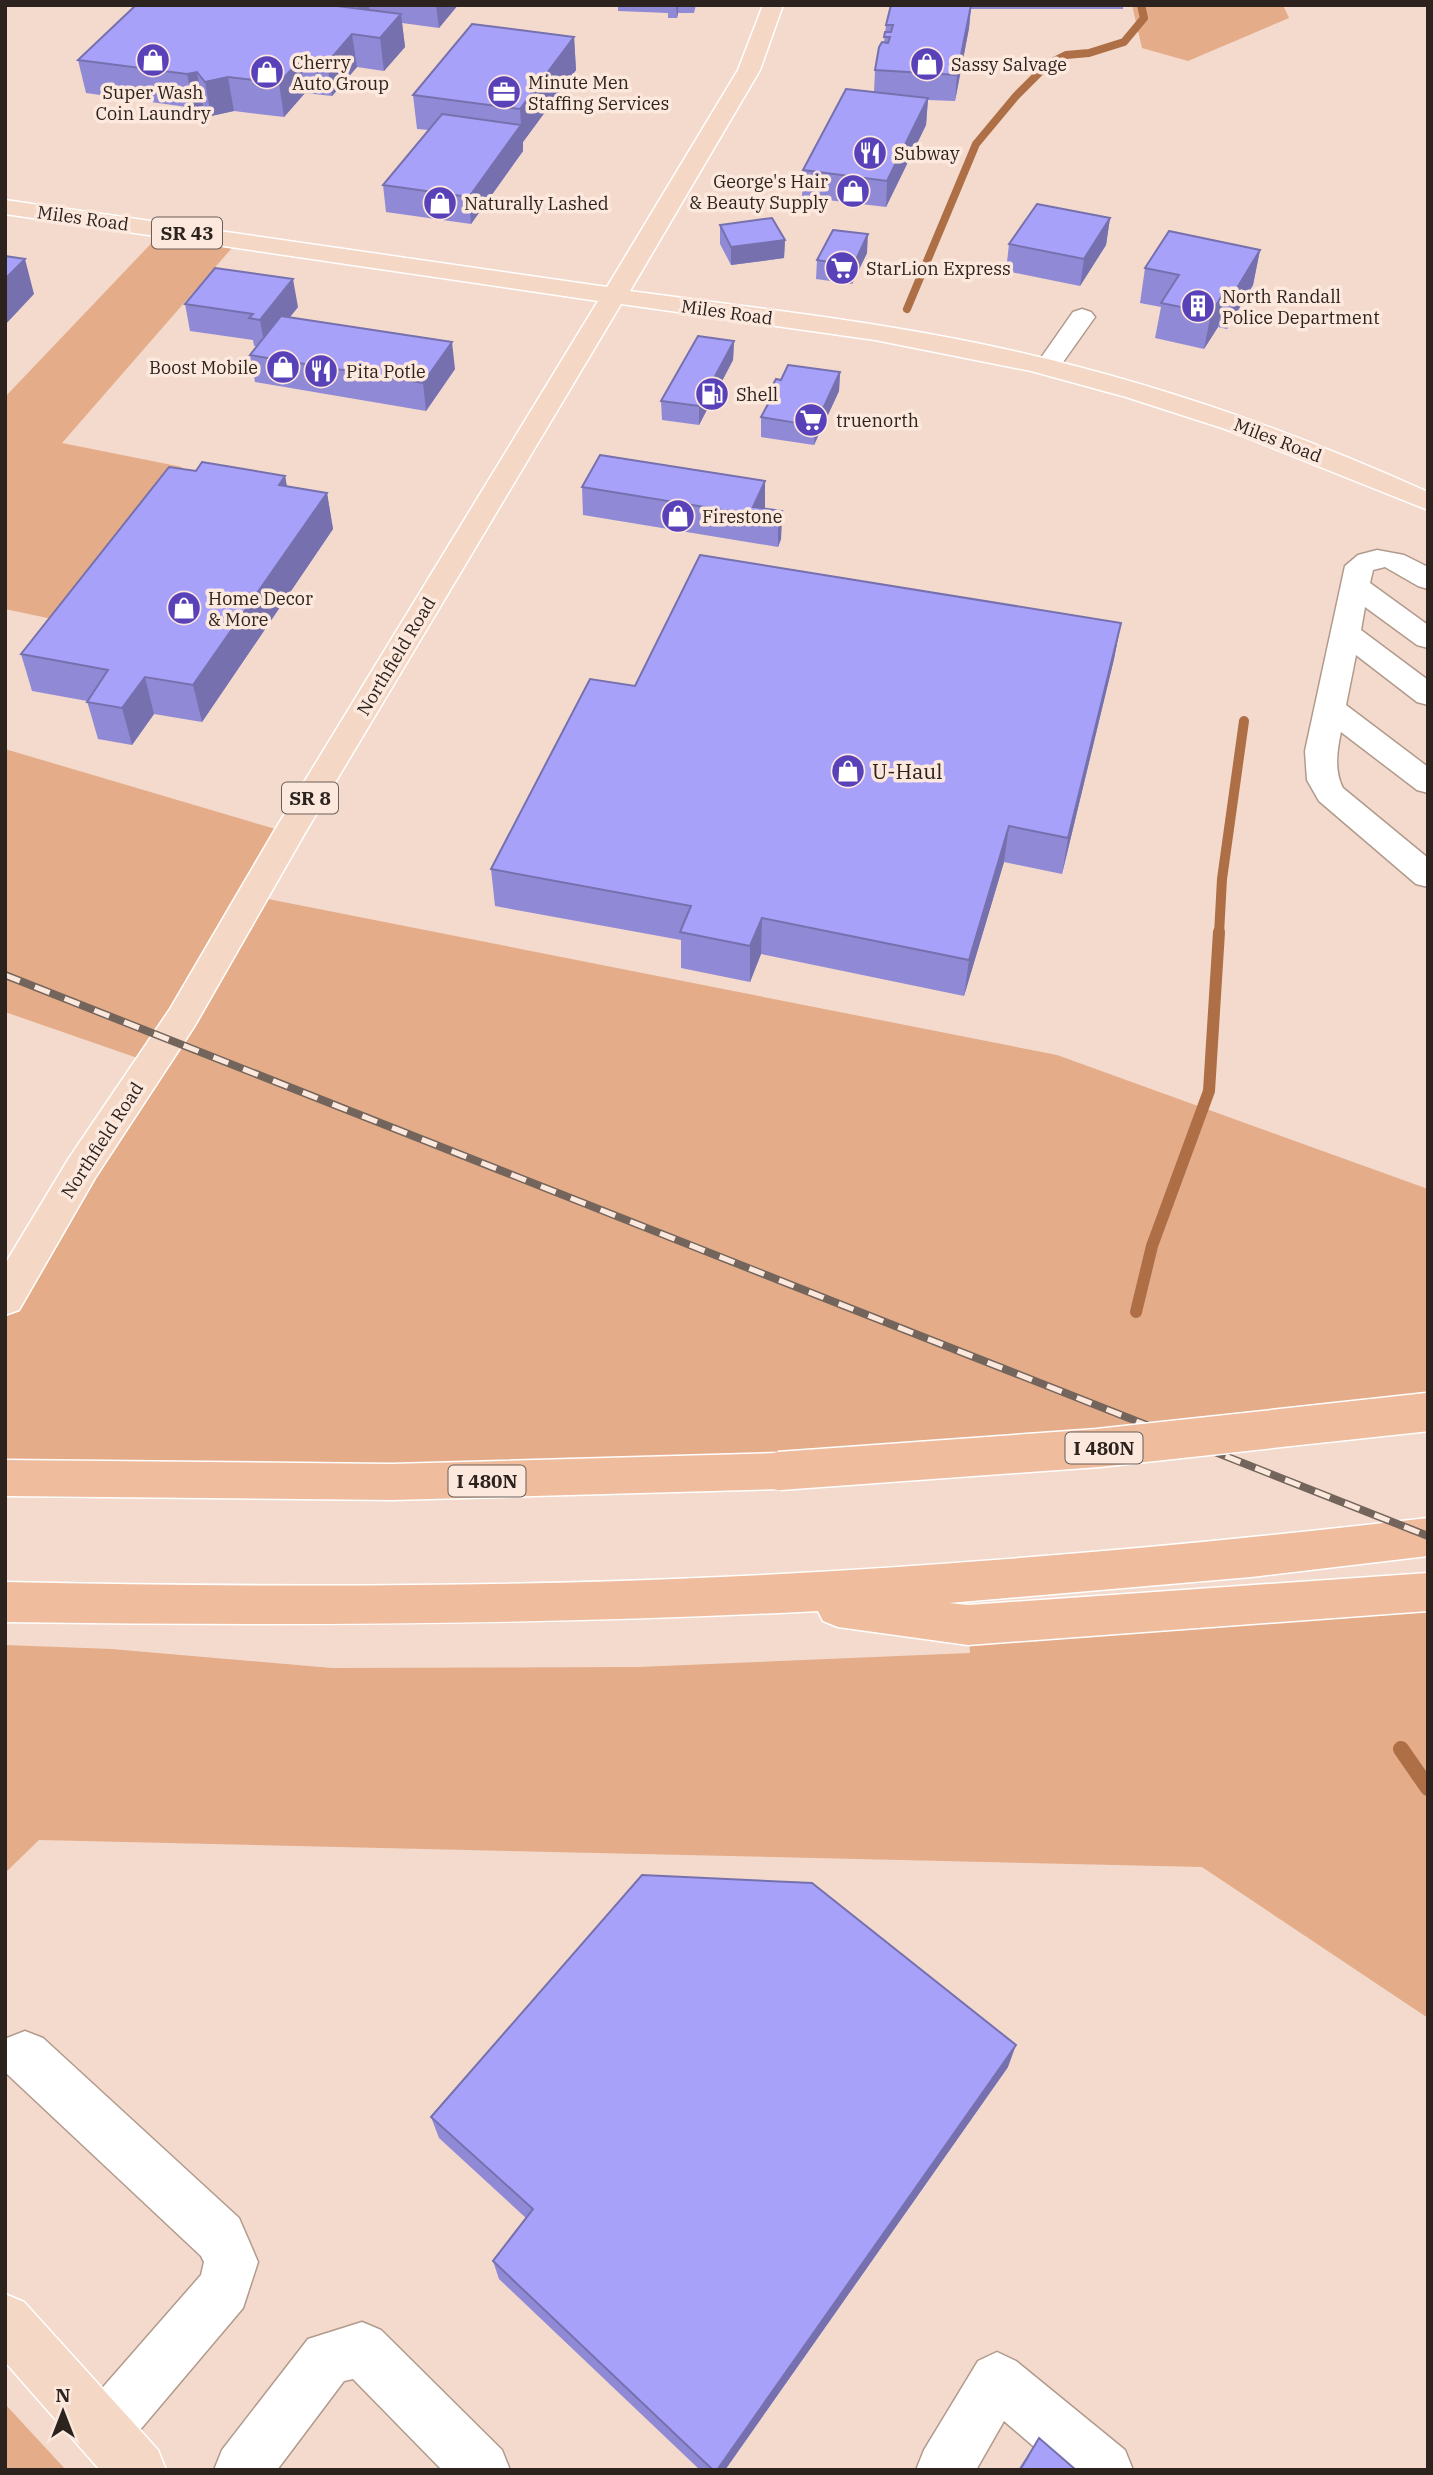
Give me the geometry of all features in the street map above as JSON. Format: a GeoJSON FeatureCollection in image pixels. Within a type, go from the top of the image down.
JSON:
{"type":"FeatureCollection","features":[{"type":"Feature","properties":{"kind":"highway","name":"I 480N"},"geometry":{"type":"LineString","coordinates":[[5,1478],[194,1483],[544,1480],[779,1471],[1098,1448],[1428,1412]]}},
{"type":"Feature","properties":{"kind":"highway"},"geometry":{"type":"LineString","coordinates":[[5,1602],[368,1607],[753,1595],[1036,1577],[1225,1560],[1428,1536]]}},
{"type":"Feature","properties":{"kind":"highway"},"geometry":{"type":"LineString","coordinates":[[753,1595],[968,1625],[1428,1592]]}},
{"type":"Feature","properties":{"kind":"main road","name":"Northfield Road"},"geometry":{"type":"LineString","coordinates":[[5,1299],[82,1168],[182,1018],[289,833],[732,101],[749,70],[773,5]]}},
{"type":"Feature","properties":{"kind":"main road","name":"Miles Road"},"geometry":{"type":"LineString","coordinates":[[5,207],[899,337],[1046,367],[1129,389],[1257,431],[1428,502]]}},
{"type":"Feature","properties":{"kind":"main road"},"geometry":{"type":"LineString","coordinates":[[5,2321],[138,2470]]}},
{"type":"Feature","properties":{"kind":"lane"},"geometry":{"type":"LineString","coordinates":[[1046,367],[1082,317]]}},
{"type":"Feature","properties":{"kind":"lane"},"geometry":{"type":"LineString","coordinates":[[1428,580],[1402,563],[1383,558],[1368,559],[1359,566],[1321,751],[1322,780],[1330,794],[1428,876]]}},
{"type":"Feature","properties":{"kind":"lane"},"geometry":{"type":"LineString","coordinates":[[1356,587],[1428,639]]}},
{"type":"Feature","properties":{"kind":"lane"},"geometry":{"type":"LineString","coordinates":[[1346,633],[1428,695]]}},
{"type":"Feature","properties":{"kind":"lane"},"geometry":{"type":"LineString","coordinates":[[1330,708],[1428,783]]}},
{"type":"Feature","properties":{"kind":"lane"},"geometry":{"type":"LineString","coordinates":[[25,2056],[220,2237],[231,2262],[224,2289],[103,2430]]}},
{"type":"Feature","properties":{"kind":"lane"},"geometry":{"type":"LineString","coordinates":[[242,2470],[327,2358],[362,2349],[482,2470]]}},
{"type":"Feature","properties":{"kind":"lane"},"geometry":{"type":"LineString","coordinates":[[944,2470],[998,2380],[1105,2470]]}},
{"type":"Feature","properties":{"kind":"shaded area"},"geometry":{"type":"Polygon","coordinates":[[[1132,5],[1283,5],[1289,18],[1188,61],[1142,48],[1132,5]]]}},
{"type":"Feature","properties":{"kind":"shaded area"},"geometry":{"type":"Polygon","coordinates":[[[164,230],[238,241],[62,443],[182,467],[57,620],[5,609],[5,397],[164,230]]]}},
{"type":"Feature","properties":{"kind":"shaded area"},"geometry":{"type":"Polygon","coordinates":[[[5,749],[289,833],[253,896],[1057,1055],[1428,1189],[1428,1412],[1098,1448],[5,1478],[5,1299],[152,1063],[5,1012],[5,749]]]}},
{"type":"Feature","properties":{"kind":"shaded area"},"geometry":{"type":"Polygon","coordinates":[[[1428,1592],[1428,2018],[1202,1867],[39,1840],[5,1873],[5,1645],[111,1649],[332,1668],[639,1667],[970,1653],[968,1625],[1428,1592]]]}},
{"type":"Feature","properties":{"kind":"shaded area"},"geometry":{"type":"Polygon","coordinates":[[[5,2404],[66,2470],[5,2470],[5,2404]]]}},
{"type":"Feature","properties":{"kind":"building"},"geometry":{"type":"Polygon","coordinates":[[[136,5],[329,5],[401,14],[380,38],[352,34],[327,63],[300,60],[279,83],[228,77],[205,82],[197,72],[187,74],[78,60],[136,5]]]}},
{"type":"Feature","properties":{"kind":"building"},"geometry":{"type":"Polygon","coordinates":[[[891,5],[971,5],[957,75],[875,70],[879,47],[882,42],[888,43],[890,37],[884,37],[885,32],[891,32],[893,25],[886,25],[891,5]]]}},
{"type":"Feature","properties":{"kind":"building"},"geometry":{"type":"Polygon","coordinates":[[[472,24],[574,37],[520,109],[413,95],[472,24]]]}},
{"type":"Feature","properties":{"kind":"building"},"geometry":{"type":"Polygon","coordinates":[[[846,89],[928,98],[887,181],[803,170],[846,89]]]}},
{"type":"Feature","properties":{"kind":"building"},"geometry":{"type":"Polygon","coordinates":[[[442,114],[521,125],[469,197],[383,185],[442,114]]]}},
{"type":"Feature","properties":{"kind":"building"},"geometry":{"type":"Polygon","coordinates":[[[1037,204],[1110,218],[1084,259],[1009,244],[1037,204]]]}},
{"type":"Feature","properties":{"kind":"building"},"geometry":{"type":"Polygon","coordinates":[[[772,218],[785,240],[731,247],[720,225],[772,218]]]}},
{"type":"Feature","properties":{"kind":"building"},"geometry":{"type":"Polygon","coordinates":[[[833,230],[868,234],[853,266],[817,260],[833,230]]]}},
{"type":"Feature","properties":{"kind":"building"},"geometry":{"type":"Polygon","coordinates":[[[1169,231],[1260,250],[1234,293],[1225,291],[1211,313],[1161,303],[1179,275],[1145,268],[1169,231]]]}},
{"type":"Feature","properties":{"kind":"building"},"geometry":{"type":"Polygon","coordinates":[[[5,256],[25,259],[5,279],[5,256]]]}},
{"type":"Feature","properties":{"kind":"building"},"geometry":{"type":"Polygon","coordinates":[[[215,268],[293,279],[260,320],[249,318],[253,314],[185,304],[215,268]]]}},
{"type":"Feature","properties":{"kind":"building"},"geometry":{"type":"Polygon","coordinates":[[[281,316],[452,342],[423,383],[250,355],[281,316]]]}},
{"type":"Feature","properties":{"kind":"building"},"geometry":{"type":"Polygon","coordinates":[[[698,336],[734,341],[699,406],[661,401],[698,336]]]}},
{"type":"Feature","properties":{"kind":"building"},"geometry":{"type":"Polygon","coordinates":[[[788,365],[840,372],[815,426],[761,417],[773,395],[768,394],[776,379],[781,380],[788,365]]]}},
{"type":"Feature","properties":{"kind":"building"},"geometry":{"type":"Polygon","coordinates":[[[600,455],[765,481],[753,507],[782,511],[778,519],[582,487],[600,455]]]}},
{"type":"Feature","properties":{"kind":"building"},"geometry":{"type":"Polygon","coordinates":[[[202,462],[285,476],[279,485],[327,493],[193,685],[145,677],[122,708],[87,702],[108,670],[21,654],[169,467],[196,471],[202,462]]]}},
{"type":"Feature","properties":{"kind":"building"},"geometry":{"type":"Polygon","coordinates":[[[700,555],[1121,623],[1068,838],[1009,826],[969,960],[762,918],[750,946],[680,932],[691,906],[491,869],[590,679],[635,686],[700,555]]]}},
{"type":"Feature","properties":{"kind":"building"},"geometry":{"type":"Polygon","coordinates":[[[642,1875],[812,1883],[1016,2045],[717,2470],[713,2470],[493,2261],[533,2209],[431,2117],[642,1875]]]}},
{"type":"Feature","properties":{"kind":"building"},"geometry":{"type":"Polygon","coordinates":[[[1039,2438],[1076,2470],[1020,2470],[1039,2438]]]}},
{"type":"Feature","properties":{"kind":"waterway"},"geometry":{"type":"LineString","coordinates":[[907,309],[976,144],[1016,96],[1048,64],[1066,55],[1089,53],[1124,42],[1144,18],[1141,5]]}},
{"type":"Feature","properties":{"kind":"waterway"},"geometry":{"type":"LineString","coordinates":[[1219,934],[1222,879],[1244,721]]}},
{"type":"Feature","properties":{"kind":"waterway"},"geometry":{"type":"LineString","coordinates":[[1136,1312],[1152,1246],[1209,1091],[1219,932]]}},
{"type":"Feature","properties":{"kind":"waterway"},"geometry":{"type":"LineString","coordinates":[[1401,1749],[1428,1788]]}},
{"type":"Feature","properties":{"kind":"railway"},"geometry":{"type":"LineString","coordinates":[[5,975],[1428,1536]]}},
{"type":"Feature","properties":{"kind":"place","name":"Super Wash Coin Laundry"},"geometry":{"type":"Point","coordinates":[153,60]}},
{"type":"Feature","properties":{"kind":"place","name":"Sassy Salvage"},"geometry":{"type":"Point","coordinates":[927,64]}},
{"type":"Feature","properties":{"kind":"place","name":"Cherry Auto Group"},"geometry":{"type":"Point","coordinates":[267,72]}},
{"type":"Feature","properties":{"kind":"place","name":"Minute Men Staffing Services"},"geometry":{"type":"Point","coordinates":[504,92]}},
{"type":"Feature","properties":{"kind":"place","name":"Subway"},"geometry":{"type":"Point","coordinates":[870,153]}},
{"type":"Feature","properties":{"kind":"place","name":"George's Hair & Beauty Supply"},"geometry":{"type":"Point","coordinates":[853,191]}},
{"type":"Feature","properties":{"kind":"place","name":"Naturally Lashed"},"geometry":{"type":"Point","coordinates":[440,203]}},
{"type":"Feature","properties":{"kind":"place","name":"StarLion Express"},"geometry":{"type":"Point","coordinates":[842,268]}},
{"type":"Feature","properties":{"kind":"place","name":"North Randall Police Department"},"geometry":{"type":"Point","coordinates":[1198,306]}},
{"type":"Feature","properties":{"kind":"place","name":"Boost Mobile"},"geometry":{"type":"Point","coordinates":[283,367]}},
{"type":"Feature","properties":{"kind":"place","name":"Pita Potle"},"geometry":{"type":"Point","coordinates":[321,371]}},
{"type":"Feature","properties":{"kind":"place","name":"Shell"},"geometry":{"type":"Point","coordinates":[712,394]}},
{"type":"Feature","properties":{"kind":"place","name":"truenorth"},"geometry":{"type":"Point","coordinates":[811,420]}},
{"type":"Feature","properties":{"kind":"place","name":"Firestone"},"geometry":{"type":"Point","coordinates":[678,516]}},
{"type":"Feature","properties":{"kind":"place","name":"Home Decor & More"},"geometry":{"type":"Point","coordinates":[184,608]}},
{"type":"Feature","properties":{"kind":"place","name":"U-Haul"},"geometry":{"type":"Point","coordinates":[848,771]}}]}
